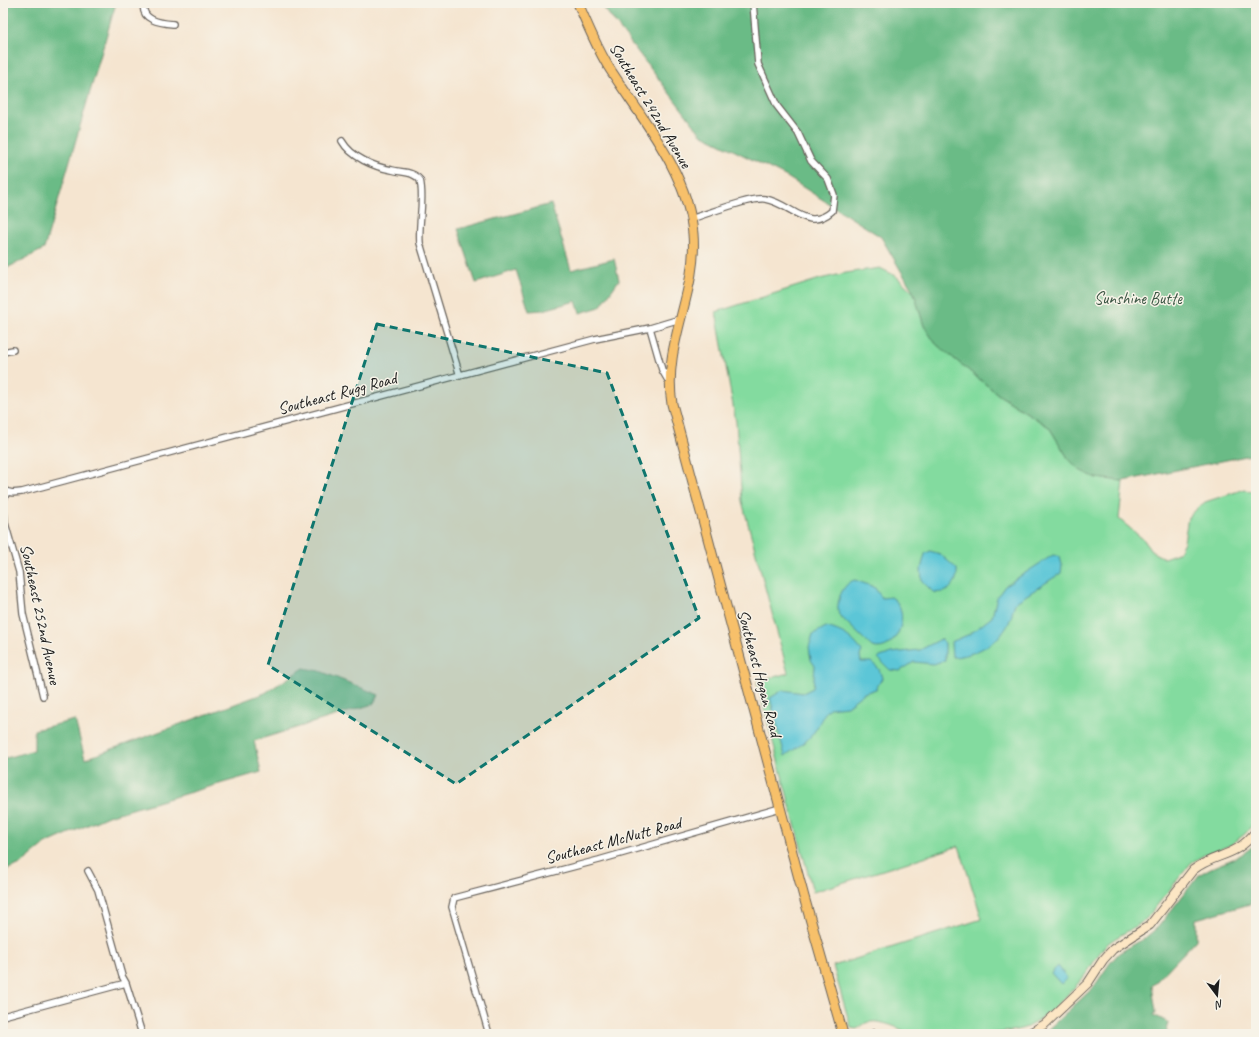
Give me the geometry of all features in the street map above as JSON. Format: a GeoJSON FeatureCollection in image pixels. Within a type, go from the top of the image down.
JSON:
{"type":"FeatureCollection","features":[{"type":"Feature","properties":{"kind":"main road","name":"Southeast 242nd Avenue"},"geometry":{"type":"LineString","coordinates":[[578,3],[608,64],[650,129],[681,188],[690,219],[694,255],[680,319]]}},
{"type":"Feature","properties":{"kind":"main road","name":"Southeast Hogan Road"},"geometry":{"type":"LineString","coordinates":[[680,319],[672,351],[669,372],[677,424],[780,808],[843,1034]]}},
{"type":"Feature","properties":{"kind":"main road"},"geometry":{"type":"LineString","coordinates":[[1028,1034],[1045,1024],[1084,987],[1113,949],[1150,925],[1193,870],[1203,864],[1237,850],[1256,831]]}},
{"type":"Feature","properties":{"kind":"main road"},"geometry":{"type":"LineString","coordinates":[[874,1034],[889,1034]]}},
{"type":"Feature","properties":{"kind":"street"},"geometry":{"type":"LineString","coordinates":[[144,3],[144,12],[147,17],[163,23],[173,24]]}},
{"type":"Feature","properties":{"kind":"street"},"geometry":{"type":"LineString","coordinates":[[690,219],[746,202],[763,199],[778,203],[811,220],[825,217],[832,211],[834,195],[828,179],[811,161],[798,133],[777,106],[758,64],[753,3]]}},
{"type":"Feature","properties":{"kind":"street"},"geometry":{"type":"LineString","coordinates":[[342,142],[345,147],[355,155],[373,165],[393,171],[412,173],[420,180],[422,192],[419,230],[420,243],[460,376]]}},
{"type":"Feature","properties":{"kind":"street","name":"Southeast Rugg Road"},"geometry":{"type":"LineString","coordinates":[[5,491],[22,492],[606,336],[650,328],[680,319]]}},
{"type":"Feature","properties":{"kind":"street"},"geometry":{"type":"LineString","coordinates":[[650,328],[662,370],[670,384]]}},
{"type":"Feature","properties":{"kind":"street"},"geometry":{"type":"LineString","coordinates":[[3,352],[13,350]]}},
{"type":"Feature","properties":{"kind":"street","name":"Southeast 252nd Avenue"},"geometry":{"type":"LineString","coordinates":[[5,491],[3,501],[5,524],[20,572],[23,614],[44,696]]}},
{"type":"Feature","properties":{"kind":"street","name":"Southeast McNutt Road"},"geometry":{"type":"LineString","coordinates":[[489,1034],[452,907],[454,898],[600,860],[780,808]]}},
{"type":"Feature","properties":{"kind":"street"},"geometry":{"type":"LineString","coordinates":[[88,871],[98,890],[122,976],[126,983],[142,1034]]}},
{"type":"Feature","properties":{"kind":"street"},"geometry":{"type":"LineString","coordinates":[[3,1016],[126,983]]}},
{"type":"Feature","properties":{"kind":"highlighted area"},"geometry":{"type":"Polygon","coordinates":[[[377,324],[607,373],[699,618],[456,784],[268,665],[377,324]]]}},
{"type":"Feature","properties":{"kind":"green space"},"geometry":{"type":"Polygon","coordinates":[[[3,3],[116,3],[44,249],[3,270],[3,3]]]}},
{"type":"Feature","properties":{"kind":"green space","name":"Sunshine Butte"},"geometry":{"type":"Polygon","coordinates":[[[600,3],[1256,3],[1256,454],[1123,481],[1096,478],[1079,470],[1068,458],[1049,427],[999,395],[936,344],[924,326],[914,293],[881,237],[787,177],[701,134],[600,3]]]}},
{"type":"Feature","properties":{"kind":"green space"},"geometry":{"type":"Polygon","coordinates":[[[551,204],[571,270],[614,259],[619,280],[600,307],[580,313],[576,301],[543,310],[529,311],[516,270],[476,283],[458,229],[551,204]]]}},
{"type":"Feature","properties":{"kind":"green space"},"geometry":{"type":"Polygon","coordinates":[[[880,268],[896,276],[914,293],[924,326],[936,344],[999,395],[1049,427],[1068,458],[1096,478],[1123,481],[1119,519],[1144,540],[1152,552],[1164,558],[1178,553],[1184,542],[1188,517],[1205,502],[1242,490],[1256,491],[1256,820],[1246,833],[1231,845],[1204,855],[1191,863],[1146,919],[1105,946],[1071,992],[1042,1018],[1027,1027],[1016,1030],[987,1034],[909,1034],[901,1029],[879,1022],[868,1022],[856,1029],[851,1028],[833,966],[982,919],[959,846],[813,892],[757,682],[788,673],[742,501],[736,422],[716,312],[820,279],[846,273],[880,268]]]}},
{"type":"Feature","properties":{"kind":"green space"},"geometry":{"type":"Polygon","coordinates":[[[304,668],[320,671],[379,695],[373,704],[254,741],[261,772],[108,816],[45,844],[21,864],[3,871],[3,759],[34,750],[34,730],[75,720],[85,759],[265,693],[304,668]]]}},
{"type":"Feature","properties":{"kind":"green space"},"geometry":{"type":"Polygon","coordinates":[[[1256,843],[1256,894],[1250,904],[1196,919],[1196,940],[1152,986],[1156,1012],[1154,1015],[1169,1023],[1166,1034],[1043,1034],[1093,988],[1110,963],[1119,953],[1145,938],[1158,927],[1199,875],[1206,870],[1249,850],[1256,843]]]}},
{"type":"Feature","properties":{"kind":"water"},"geometry":{"type":"Polygon","coordinates":[[[930,551],[940,554],[957,569],[954,584],[943,592],[933,592],[922,581],[921,569],[925,554],[930,551]]]}},
{"type":"Feature","properties":{"kind":"water"},"geometry":{"type":"Polygon","coordinates":[[[1053,555],[1060,557],[1062,565],[1061,573],[1016,602],[1012,616],[1001,635],[978,651],[952,657],[951,642],[970,634],[992,617],[997,597],[1005,586],[1053,555]]]}},
{"type":"Feature","properties":{"kind":"water"},"geometry":{"type":"Polygon","coordinates":[[[855,580],[874,587],[882,598],[891,597],[898,603],[902,620],[900,630],[889,644],[881,648],[872,647],[839,615],[838,605],[843,589],[850,582],[855,580]]]}},
{"type":"Feature","properties":{"kind":"water"},"geometry":{"type":"Polygon","coordinates":[[[826,627],[838,631],[850,638],[862,651],[860,656],[861,662],[871,662],[879,669],[882,678],[876,689],[864,693],[847,706],[829,708],[811,736],[785,756],[770,698],[783,690],[803,693],[813,688],[815,666],[811,660],[809,647],[813,634],[826,627]]]}},
{"type":"Feature","properties":{"kind":"water"},"geometry":{"type":"Polygon","coordinates":[[[941,639],[945,643],[945,660],[934,664],[914,662],[900,671],[890,670],[878,658],[891,653],[920,650],[941,639]]]}},
{"type":"Feature","properties":{"kind":"water"},"geometry":{"type":"Polygon","coordinates":[[[1058,966],[1067,978],[1061,984],[1051,973],[1058,966]]]}}]}
